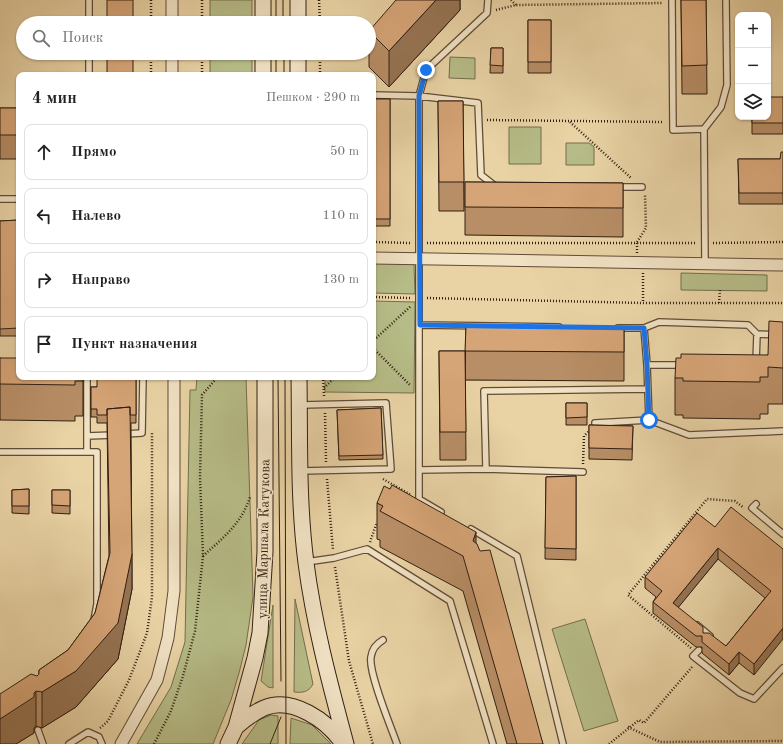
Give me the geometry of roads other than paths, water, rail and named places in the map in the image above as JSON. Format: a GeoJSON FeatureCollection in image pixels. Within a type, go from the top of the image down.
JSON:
{"type":"FeatureCollection","features":[{"type":"Feature","properties":{"kind":"main road"},"geometry":{"type":"LineString","coordinates":[[263,0],[263,16]]}},
{"type":"Feature","properties":{"kind":"main road"},"geometry":{"type":"LineString","coordinates":[[298,0],[298,16]]}},
{"type":"Feature","properties":{"kind":"main road"},"geometry":{"type":"LineString","coordinates":[[263,60],[263,72]]}},
{"type":"Feature","properties":{"kind":"main road"},"geometry":{"type":"LineString","coordinates":[[298,60],[298,72]]}},
{"type":"Feature","properties":{"kind":"main road","name":"улица Маршала Катукова"},"geometry":{"type":"LineString","coordinates":[[228,744],[236,727],[257,652],[264,597],[265,380]]}},
{"type":"Feature","properties":{"kind":"main road"},"geometry":{"type":"LineString","coordinates":[[299,380],[300,471],[306,562],[320,650],[345,744]]}},
{"type":"Feature","properties":{"kind":"main road"},"geometry":{"type":"LineString","coordinates":[[236,727],[249,716],[265,707],[286,706],[309,714],[322,722],[345,744]]}},
{"type":"Feature","properties":{"kind":"street"},"geometry":{"type":"LineString","coordinates":[[172,0],[172,16]]}},
{"type":"Feature","properties":{"kind":"street"},"geometry":{"type":"LineString","coordinates":[[172,60],[172,72]]}},
{"type":"Feature","properties":{"kind":"street"},"geometry":{"type":"LineString","coordinates":[[376,258],[783,265]]}},
{"type":"Feature","properties":{"kind":"street"},"geometry":{"type":"LineString","coordinates":[[122,744],[157,680],[168,638],[174,591],[174,380]]}},
{"type":"Feature","properties":{"kind":"lane"},"geometry":{"type":"LineString","coordinates":[[89,0],[89,16]]}},
{"type":"Feature","properties":{"kind":"lane"},"geometry":{"type":"LineString","coordinates":[[445,514],[419,499],[419,96],[426,70],[487,13],[488,0]]}},
{"type":"Feature","properties":{"kind":"lane"},"geometry":{"type":"LineString","coordinates":[[672,0],[673,130],[704,129]]}},
{"type":"Feature","properties":{"kind":"lane"},"geometry":{"type":"LineString","coordinates":[[705,264],[704,129],[721,107],[727,85],[726,0]]}},
{"type":"Feature","properties":{"kind":"lane"},"geometry":{"type":"LineString","coordinates":[[89,60],[89,72]]}},
{"type":"Feature","properties":{"kind":"lane"},"geometry":{"type":"LineString","coordinates":[[376,95],[419,96],[478,104],[481,175],[494,186],[501,186]]}},
{"type":"Feature","properties":{"kind":"lane"},"geometry":{"type":"LineString","coordinates":[[610,187],[642,187]]}},
{"type":"Feature","properties":{"kind":"lane"},"geometry":{"type":"LineString","coordinates":[[0,199],[16,199]]}},
{"type":"Feature","properties":{"kind":"lane"},"geometry":{"type":"LineString","coordinates":[[613,328],[644,328],[658,322],[748,325],[757,334],[783,335]]}},
{"type":"Feature","properties":{"kind":"lane"},"geometry":{"type":"LineString","coordinates":[[420,325],[567,327]]}},
{"type":"Feature","properties":{"kind":"lane"},"geometry":{"type":"LineString","coordinates":[[644,328],[649,420]]}},
{"type":"Feature","properties":{"kind":"lane"},"geometry":{"type":"LineString","coordinates":[[748,365],[756,365],[757,334]]}},
{"type":"Feature","properties":{"kind":"lane"},"geometry":{"type":"LineString","coordinates":[[647,365],[686,365]]}},
{"type":"Feature","properties":{"kind":"lane"},"geometry":{"type":"LineString","coordinates":[[87,380],[87,452]]}},
{"type":"Feature","properties":{"kind":"lane"},"geometry":{"type":"LineString","coordinates":[[88,436],[142,433],[143,380]]}},
{"type":"Feature","properties":{"kind":"lane"},"geometry":{"type":"LineString","coordinates":[[486,469],[484,391],[648,389]]}},
{"type":"Feature","properties":{"kind":"lane"},"geometry":{"type":"LineString","coordinates":[[300,405],[386,403],[390,469],[300,471]]}},
{"type":"Feature","properties":{"kind":"lane"},"geometry":{"type":"LineString","coordinates":[[595,423],[649,420],[689,435],[783,431]]}},
{"type":"Feature","properties":{"kind":"lane"},"geometry":{"type":"LineString","coordinates":[[0,452],[97,452],[97,604],[93,626]]}},
{"type":"Feature","properties":{"kind":"lane"},"geometry":{"type":"LineString","coordinates":[[419,470],[486,469],[583,472]]}},
{"type":"Feature","properties":{"kind":"lane"},"geometry":{"type":"LineString","coordinates":[[756,504],[752,508],[783,534]]}},
{"type":"Feature","properties":{"kind":"lane"},"geometry":{"type":"LineString","coordinates":[[464,526],[517,556],[563,744]]}},
{"type":"Feature","properties":{"kind":"lane"},"geometry":{"type":"LineString","coordinates":[[306,562],[334,558],[367,549],[450,601],[493,744]]}},
{"type":"Feature","properties":{"kind":"lane"},"geometry":{"type":"LineString","coordinates":[[693,622],[710,636],[706,641]]}},
{"type":"Feature","properties":{"kind":"lane"},"geometry":{"type":"LineString","coordinates":[[383,640],[377,644],[372,651],[371,668],[397,744]]}},
{"type":"Feature","properties":{"kind":"lane"},"geometry":{"type":"LineString","coordinates":[[698,651],[693,656],[740,693],[754,699],[783,668]]}},
{"type":"Feature","properties":{"kind":"lane"},"geometry":{"type":"LineString","coordinates":[[38,730],[43,744]]}},
{"type":"Feature","properties":{"kind":"lane"},"geometry":{"type":"LineString","coordinates":[[69,744],[88,732],[99,737],[102,744]]}},
{"type":"Feature","properties":{"kind":"tram line"},"geometry":{"type":"LineString","coordinates":[[276,0],[276,16]]}},
{"type":"Feature","properties":{"kind":"tram line"},"geometry":{"type":"LineString","coordinates":[[283,0],[283,16]]}},
{"type":"Feature","properties":{"kind":"tram line"},"geometry":{"type":"LineString","coordinates":[[276,60],[276,72]]}},
{"type":"Feature","properties":{"kind":"tram line"},"geometry":{"type":"LineString","coordinates":[[284,60],[284,72]]}},
{"type":"Feature","properties":{"kind":"tram line"},"geometry":{"type":"LineString","coordinates":[[278,380],[281,681]]}},
{"type":"Feature","properties":{"kind":"tram line"},"geometry":{"type":"LineString","coordinates":[[285,380],[286,744]]}},
{"type":"Feature","properties":{"kind":"tram line"},"geometry":{"type":"LineString","coordinates":[[270,744],[281,717]]}}]}
